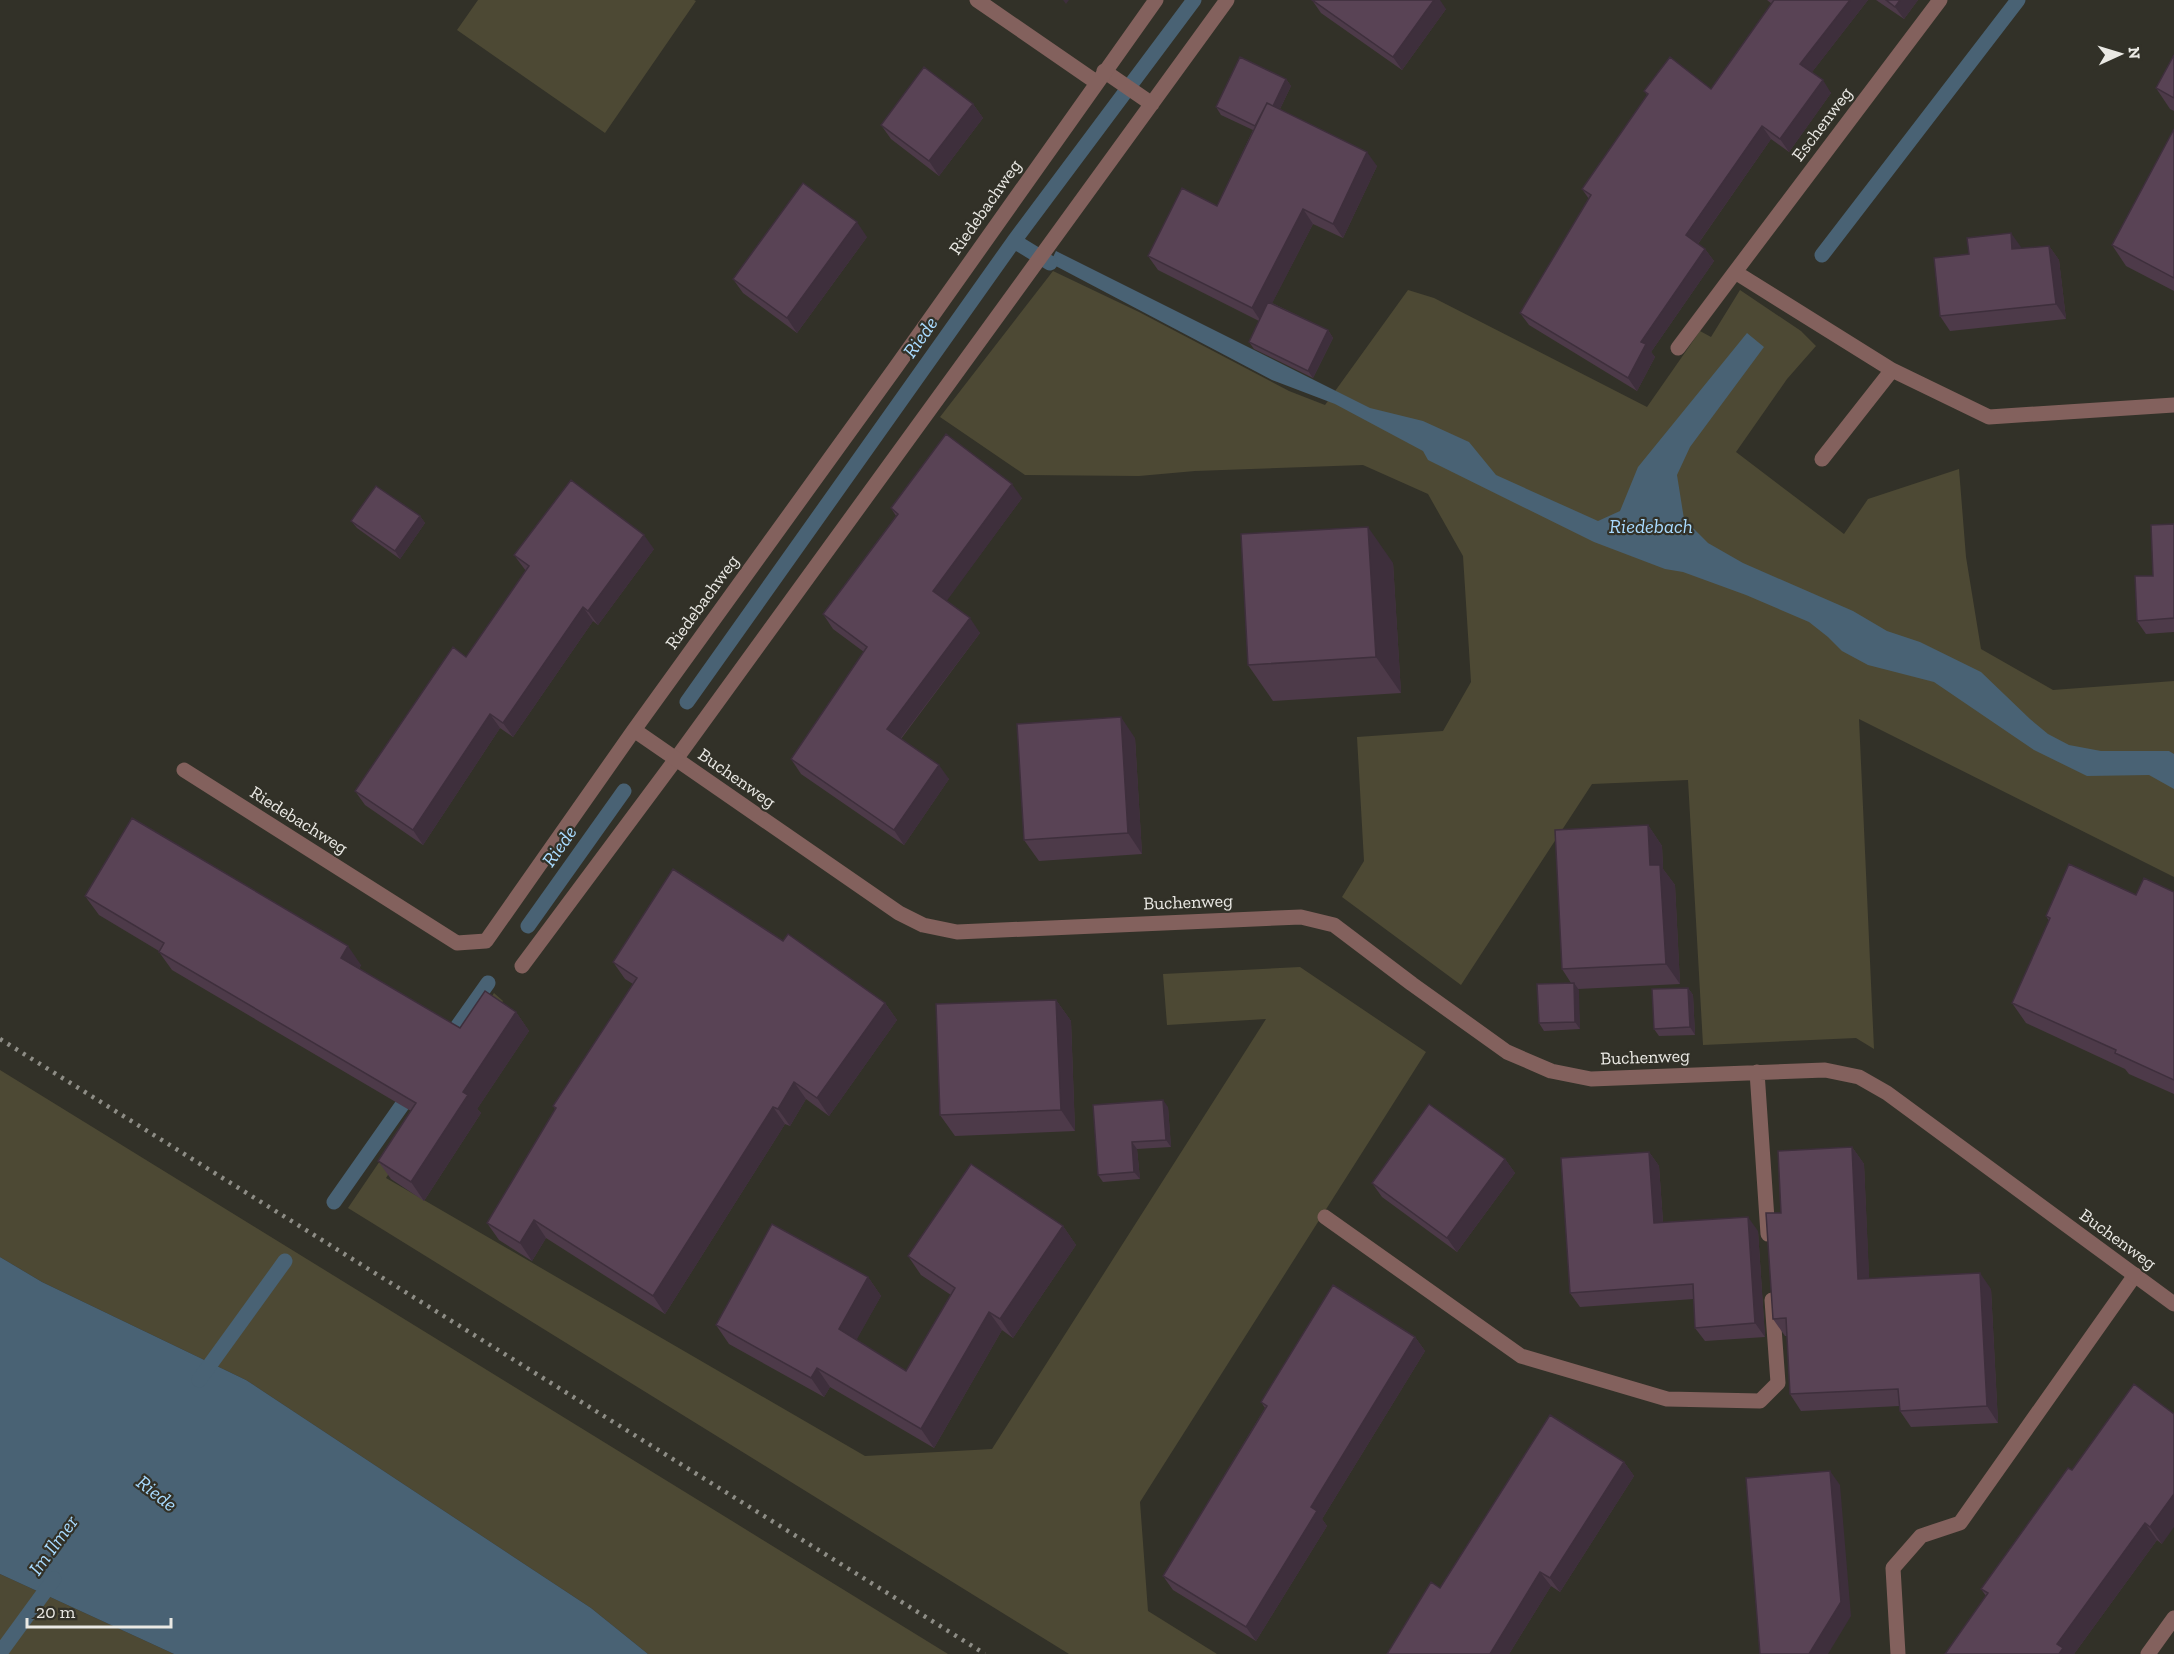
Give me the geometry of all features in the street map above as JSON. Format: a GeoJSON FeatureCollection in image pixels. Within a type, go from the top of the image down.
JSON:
{"type":"FeatureCollection","features":[{"type":"Feature","properties":{"kind":"street"},"geometry":{"type":"LineString","coordinates":[[977,0],[1148,102]]}},
{"type":"Feature","properties":{"kind":"street","name":"Riedebachweg"},"geometry":{"type":"LineString","coordinates":[[184,770],[457,943],[486,941],[634,730],[896,367],[1156,0]]}},
{"type":"Feature","properties":{"kind":"street"},"geometry":{"type":"LineString","coordinates":[[522,966],[676,759],[1052,241],[1148,102],[1227,0]]}},
{"type":"Feature","properties":{"kind":"street","name":"Eschenweg"},"geometry":{"type":"LineString","coordinates":[[1678,348],[1940,0]]}},
{"type":"Feature","properties":{"kind":"street"},"geometry":{"type":"LineString","coordinates":[[1735,272],[1892,370],[1989,417],[2174,405]]}},
{"type":"Feature","properties":{"kind":"street"},"geometry":{"type":"LineString","coordinates":[[1822,459],[1892,370]]}},
{"type":"Feature","properties":{"kind":"street","name":"Buchenweg"},"geometry":{"type":"LineString","coordinates":[[634,730],[899,913],[923,925],[957,932],[1300,917],[1334,925],[1507,1053],[1551,1071],[1591,1079],[1825,1070],[1859,1077],[1887,1093],[2174,1304]]}},
{"type":"Feature","properties":{"kind":"street"},"geometry":{"type":"LineString","coordinates":[[1757,1072],[1769,1251]]}},
{"type":"Feature","properties":{"kind":"street"},"geometry":{"type":"LineString","coordinates":[[1325,1217],[1521,1356],[1667,1399],[1760,1401],[1778,1383],[1771,1287]]}},
{"type":"Feature","properties":{"kind":"street"},"geometry":{"type":"LineString","coordinates":[[1899,1654],[1893,1568],[1921,1536],[1960,1523],[2135,1275]]}},
{"type":"Feature","properties":{"kind":"street"},"geometry":{"type":"LineString","coordinates":[[2148,1654],[2174,1618]]}},
{"type":"Feature","properties":{"kind":"shaded area"},"geometry":{"type":"Polygon","coordinates":[[[478,0],[696,1],[605,133],[457,30],[478,0]]]}},
{"type":"Feature","properties":{"kind":"shaded area"},"geometry":{"type":"Polygon","coordinates":[[[1053,271],[1139,312],[1289,391],[1325,405],[1408,290],[1434,298],[1647,407],[1700,331],[1711,337],[1740,290],[1801,331],[1816,346],[1787,379],[1736,452],[1844,534],[1868,499],[1959,469],[1966,557],[1981,649],[2053,690],[2174,681],[2174,877],[1859,719],[1874,1049],[1856,1038],[1703,1045],[1688,780],[1592,784],[1461,985],[1342,897],[1364,861],[1357,737],[1443,731],[1471,682],[1463,556],[1428,494],[1363,465],[1195,471],[1139,476],[1025,475],[940,417],[1053,271]]]}},
{"type":"Feature","properties":{"kind":"shaded area"},"geometry":{"type":"Polygon","coordinates":[[[1300,967],[1426,1052],[1140,1502],[1148,1611],[1217,1654],[1069,1654],[348,1208],[494,993],[503,1001],[386,1178],[865,1456],[992,1449],[1266,1019],[1167,1025],[1163,974],[1300,967]]]}},
{"type":"Feature","properties":{"kind":"shaded area"},"geometry":{"type":"Polygon","coordinates":[[[0,1070],[948,1654],[648,1654],[591,1608],[246,1380],[42,1282],[0,1257],[0,1070]]]}},
{"type":"Feature","properties":{"kind":"shaded area"},"geometry":{"type":"Polygon","coordinates":[[[0,1574],[174,1654],[0,1654],[0,1574]]]}},
{"type":"Feature","properties":{"kind":"water","name":"Riedebach"},"geometry":{"type":"Polygon","coordinates":[[[1056,251],[1370,408],[1423,421],[1469,442],[1496,475],[1598,521],[1620,511],[1638,467],[1747,333],[1764,347],[1690,447],[1677,475],[1684,519],[1708,543],[1743,563],[1853,611],[1887,631],[1920,642],[1981,672],[2048,734],[2069,745],[2101,751],[2169,751],[2174,754],[2174,789],[2149,775],[2087,776],[2034,750],[1934,682],[1868,665],[1842,651],[1809,622],[1746,595],[1683,572],[1665,569],[1594,542],[1428,460],[1423,451],[1335,404],[1272,380],[1050,263],[1056,251]]]}},
{"type":"Feature","properties":{"kind":"water"},"geometry":{"type":"Polygon","coordinates":[[[0,1257],[42,1282],[246,1380],[591,1608],[648,1654],[174,1654],[0,1574],[0,1257]]]}},
{"type":"Feature","properties":{"kind":"building"},"geometry":{"type":"Polygon","coordinates":[[[1312,0],[1434,0],[1393,57],[1312,0]]]}},
{"type":"Feature","properties":{"kind":"building"},"geometry":{"type":"Polygon","coordinates":[[[1774,0],[1850,0],[1800,64],[1823,80],[1780,139],[1762,126],[1686,235],[1705,249],[1641,342],[1646,344],[1628,378],[1520,313],[1591,195],[1582,189],[1648,94],[1644,91],[1670,57],[1711,89],[1774,0]]]}},
{"type":"Feature","properties":{"kind":"building"},"geometry":{"type":"Polygon","coordinates":[[[1886,0],[1900,0],[1895,7],[1886,0]]]}},
{"type":"Feature","properties":{"kind":"building"},"geometry":{"type":"Polygon","coordinates":[[[2174,55],[2174,98],[2156,88],[2174,55]]]}},
{"type":"Feature","properties":{"kind":"building"},"geometry":{"type":"Polygon","coordinates":[[[1240,57],[1286,79],[1273,106],[1267,103],[1255,126],[1216,107],[1240,57]]]}},
{"type":"Feature","properties":{"kind":"building"},"geometry":{"type":"Polygon","coordinates":[[[924,67],[973,104],[929,161],[881,125],[924,67]]]}},
{"type":"Feature","properties":{"kind":"building"},"geometry":{"type":"Polygon","coordinates":[[[1267,103],[1367,152],[1333,224],[1303,209],[1252,308],[1148,256],[1182,188],[1217,206],[1267,103]]]}},
{"type":"Feature","properties":{"kind":"building"},"geometry":{"type":"Polygon","coordinates":[[[2174,129],[2174,278],[2112,245],[2174,129]]]}},
{"type":"Feature","properties":{"kind":"building"},"geometry":{"type":"Polygon","coordinates":[[[803,183],[857,222],[787,318],[733,279],[803,183]]]}},
{"type":"Feature","properties":{"kind":"building"},"geometry":{"type":"Polygon","coordinates":[[[2011,233],[2012,249],[2049,246],[2056,304],[1940,316],[1934,258],[1969,254],[1967,238],[2011,233]]]}},
{"type":"Feature","properties":{"kind":"building"},"geometry":{"type":"Polygon","coordinates":[[[1268,302],[1328,330],[1308,371],[1249,342],[1268,302]]]}},
{"type":"Feature","properties":{"kind":"building"},"geometry":{"type":"Polygon","coordinates":[[[946,434],[1012,484],[933,591],[970,618],[887,729],[939,765],[894,830],[791,759],[867,647],[823,614],[898,514],[891,508],[946,434]]]}},
{"type":"Feature","properties":{"kind":"building"},"geometry":{"type":"Polygon","coordinates":[[[571,480],[644,535],[588,611],[583,607],[503,723],[490,714],[413,830],[355,791],[453,647],[466,657],[529,566],[514,555],[571,480]]]}},
{"type":"Feature","properties":{"kind":"building"},"geometry":{"type":"Polygon","coordinates":[[[376,486],[420,516],[395,551],[351,521],[376,486]]]}},
{"type":"Feature","properties":{"kind":"building"},"geometry":{"type":"Polygon","coordinates":[[[2174,524],[2174,618],[2137,621],[2135,576],[2153,576],[2151,525],[2174,524]]]}},
{"type":"Feature","properties":{"kind":"building"},"geometry":{"type":"Polygon","coordinates":[[[1368,527],[1376,657],[1248,665],[1241,534],[1368,527]]]}},
{"type":"Feature","properties":{"kind":"building"},"geometry":{"type":"Polygon","coordinates":[[[1121,717],[1128,833],[1024,840],[1017,724],[1121,717]]]}},
{"type":"Feature","properties":{"kind":"building"},"geometry":{"type":"Polygon","coordinates":[[[132,818],[348,946],[341,958],[460,1028],[485,991],[516,1012],[463,1092],[468,1095],[411,1182],[378,1161],[416,1103],[159,952],[164,943],[85,896],[132,818]]]}},
{"type":"Feature","properties":{"kind":"building"},"geometry":{"type":"Polygon","coordinates":[[[1648,825],[1650,865],[1660,865],[1666,964],[1562,969],[1555,830],[1648,825]]]}},
{"type":"Feature","properties":{"kind":"building"},"geometry":{"type":"Polygon","coordinates":[[[2069,864],[2136,895],[2144,878],[2174,892],[2174,1080],[2115,1053],[2116,1050],[2012,1003],[2050,918],[2046,916],[2069,864]]]}},
{"type":"Feature","properties":{"kind":"building"},"geometry":{"type":"Polygon","coordinates":[[[673,869],[783,941],[788,934],[885,1003],[817,1098],[794,1082],[778,1109],[773,1107],[653,1296],[534,1220],[520,1243],[487,1223],[556,1108],[553,1106],[637,978],[613,962],[673,869]]]}},
{"type":"Feature","properties":{"kind":"building"},"geometry":{"type":"Polygon","coordinates":[[[1574,983],[1575,1022],[1539,1023],[1537,984],[1574,983]]]}},
{"type":"Feature","properties":{"kind":"building"},"geometry":{"type":"Polygon","coordinates":[[[1688,988],[1690,1027],[1654,1029],[1652,989],[1688,988]]]}},
{"type":"Feature","properties":{"kind":"building"},"geometry":{"type":"Polygon","coordinates":[[[1056,1000],[1061,1110],[940,1115],[936,1004],[1056,1000]]]}},
{"type":"Feature","properties":{"kind":"building"},"geometry":{"type":"Polygon","coordinates":[[[1163,1100],[1166,1140],[1132,1142],[1134,1172],[1098,1175],[1093,1105],[1163,1100]]]}},
{"type":"Feature","properties":{"kind":"building"},"geometry":{"type":"Polygon","coordinates":[[[1429,1104],[1505,1159],[1447,1238],[1372,1183],[1429,1104]]]}},
{"type":"Feature","properties":{"kind":"building"},"geometry":{"type":"Polygon","coordinates":[[[1852,1147],[1858,1279],[1980,1273],[1987,1406],[1900,1411],[1898,1389],[1790,1394],[1786,1318],[1773,1319],[1766,1213],[1781,1213],[1778,1151],[1852,1147]]]}},
{"type":"Feature","properties":{"kind":"building"},"geometry":{"type":"Polygon","coordinates":[[[1649,1152],[1654,1223],[1748,1217],[1755,1323],[1695,1328],[1693,1284],[1570,1293],[1561,1158],[1649,1152]]]}},
{"type":"Feature","properties":{"kind":"building"},"geometry":{"type":"Polygon","coordinates":[[[971,1164],[1063,1226],[1000,1319],[989,1312],[921,1429],[817,1368],[811,1378],[716,1325],[772,1224],[868,1277],[839,1329],[906,1371],[955,1288],[908,1256],[971,1164]]]}},
{"type":"Feature","properties":{"kind":"building"},"geometry":{"type":"Polygon","coordinates":[[[1333,1285],[1415,1337],[1311,1507],[1317,1511],[1246,1627],[1163,1576],[1267,1406],[1261,1402],[1333,1285]]]}},
{"type":"Feature","properties":{"kind":"building"},"geometry":{"type":"Polygon","coordinates":[[[2134,1384],[2174,1414],[2174,1494],[2150,1527],[2145,1523],[2057,1644],[2063,1648],[2059,1654],[1945,1654],[1988,1593],[1981,1589],[2068,1468],[2072,1470],[2134,1384]]]}},
{"type":"Feature","properties":{"kind":"building"},"geometry":{"type":"Polygon","coordinates":[[[1550,1415],[1624,1462],[1550,1578],[1540,1572],[1490,1654],[1387,1654],[1431,1582],[1440,1588],[1550,1415]]]}},
{"type":"Feature","properties":{"kind":"building"},"geometry":{"type":"Polygon","coordinates":[[[1830,1471],[1841,1602],[1809,1654],[1760,1654],[1746,1478],[1830,1471]]]}},
{"type":"Feature","properties":{"kind":"waterway","name":"Riede"},"geometry":{"type":"LineString","coordinates":[[687,702],[1014,241],[1194,0]]}},
{"type":"Feature","properties":{"kind":"waterway"},"geometry":{"type":"LineString","coordinates":[[1822,255],[2018,0]]}},
{"type":"Feature","properties":{"kind":"waterway"},"geometry":{"type":"LineString","coordinates":[[1014,241],[1050,263]]}},
{"type":"Feature","properties":{"kind":"waterway","name":"Riede"},"geometry":{"type":"LineString","coordinates":[[528,926],[624,791]]}},
{"type":"Feature","properties":{"kind":"waterway","name":"Riede"},"geometry":{"type":"LineString","coordinates":[[445,1044],[488,983]]}},
{"type":"Feature","properties":{"kind":"waterway","name":"Riede"},"geometry":{"type":"LineString","coordinates":[[334,1202],[412,1091]]}},
{"type":"Feature","properties":{"kind":"waterway","name":"Riede"},"geometry":{"type":"LineString","coordinates":[[199,1380],[285,1261]]}},
{"type":"Feature","properties":{"kind":"waterway","name":"Im Ilmer"},"geometry":{"type":"LineString","coordinates":[[0,1653],[54,1579]]}},
{"type":"Feature","properties":{"kind":"railway"},"geometry":{"type":"LineString","coordinates":[[0,1039],[985,1654]]}}]}
